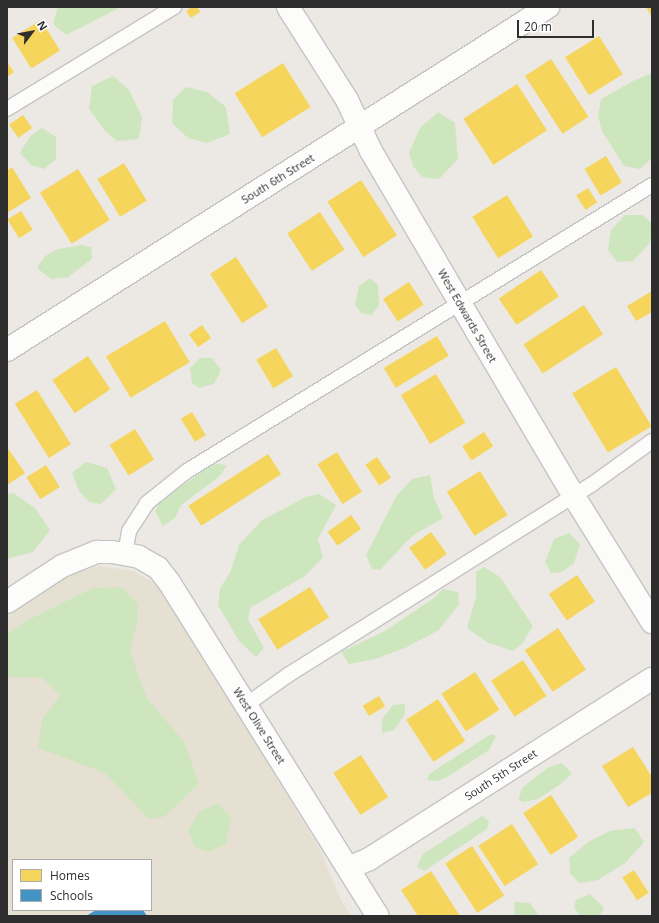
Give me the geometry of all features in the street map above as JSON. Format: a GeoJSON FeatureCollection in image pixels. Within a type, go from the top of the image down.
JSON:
{"type":"FeatureCollection","features":[{"type":"Feature","properties":{"kind":"street","name":"West Edwards Street"},"geometry":{"type":"LineString","coordinates":[[288,7],[347,100],[360,127],[460,303],[573,495],[652,622]]}},
{"type":"Feature","properties":{"kind":"street","name":"South 6th Street"},"geometry":{"type":"LineString","coordinates":[[7,350],[548,7]]}},
{"type":"Feature","properties":{"kind":"street","name":"West Olive Street"},"geometry":{"type":"LineString","coordinates":[[7,602],[62,566],[97,552],[125,554],[139,558],[158,568],[169,582],[378,916]]}},
{"type":"Feature","properties":{"kind":"street","name":"South 5th Street"},"geometry":{"type":"LineString","coordinates":[[348,868],[369,859],[652,679]]}},
{"type":"Feature","properties":{"kind":"lane"},"geometry":{"type":"LineString","coordinates":[[7,108],[174,7]]}},
{"type":"Feature","properties":{"kind":"lane"},"geometry":{"type":"LineString","coordinates":[[125,554],[129,531],[147,503],[187,471],[652,184]]}},
{"type":"Feature","properties":{"kind":"lane"},"geometry":{"type":"LineString","coordinates":[[246,705],[288,675],[573,495],[652,441]]}},
{"type":"Feature","properties":{"kind":"shaded area"},"geometry":{"type":"Polygon","coordinates":[[[100,566],[133,571],[151,581],[165,594],[321,851],[341,900],[351,916],[7,916],[7,614],[63,576],[100,566]]]}},
{"type":"Feature","properties":{"kind":"green space"},"geometry":{"type":"Polygon","coordinates":[[[58,7],[121,7],[66,35],[53,24],[58,7]]]}},
{"type":"Feature","properties":{"kind":"green space"},"geometry":{"type":"Polygon","coordinates":[[[652,73],[652,158],[640,169],[624,166],[602,131],[598,116],[601,99],[633,81],[652,73]]]}},
{"type":"Feature","properties":{"kind":"green space"},"geometry":{"type":"Polygon","coordinates":[[[113,76],[129,90],[142,117],[139,139],[117,141],[106,132],[89,109],[92,86],[113,76]]]}},
{"type":"Feature","properties":{"kind":"green space"},"geometry":{"type":"Polygon","coordinates":[[[186,87],[207,92],[226,107],[230,134],[207,143],[188,138],[172,123],[173,100],[186,87]]]}},
{"type":"Feature","properties":{"kind":"green space"},"geometry":{"type":"Polygon","coordinates":[[[438,112],[455,123],[458,159],[439,179],[422,177],[413,166],[409,153],[420,128],[438,112]]]}},
{"type":"Feature","properties":{"kind":"green space"},"geometry":{"type":"Polygon","coordinates":[[[42,128],[56,137],[56,159],[44,169],[31,165],[20,153],[30,136],[42,128]]]}},
{"type":"Feature","properties":{"kind":"green space"},"geometry":{"type":"Polygon","coordinates":[[[625,215],[642,215],[652,223],[652,232],[649,244],[633,261],[617,262],[608,250],[611,230],[625,215]]]}},
{"type":"Feature","properties":{"kind":"green space"},"geometry":{"type":"Polygon","coordinates":[[[82,245],[91,247],[92,259],[68,277],[51,279],[37,268],[45,256],[58,249],[82,245]]]}},
{"type":"Feature","properties":{"kind":"green space"},"geometry":{"type":"Polygon","coordinates":[[[370,278],[378,285],[379,305],[372,315],[361,313],[355,305],[359,286],[370,278]]]}},
{"type":"Feature","properties":{"kind":"green space"},"geometry":{"type":"Polygon","coordinates":[[[200,358],[212,358],[221,370],[214,384],[199,388],[192,383],[190,368],[200,358]]]}},
{"type":"Feature","properties":{"kind":"green space"},"geometry":{"type":"Polygon","coordinates":[[[86,462],[107,468],[116,489],[101,504],[89,502],[79,491],[72,473],[86,462]]]}},
{"type":"Feature","properties":{"kind":"green space"},"geometry":{"type":"Polygon","coordinates":[[[216,464],[227,465],[220,476],[181,505],[175,518],[163,526],[155,511],[160,502],[206,469],[216,464]]]}},
{"type":"Feature","properties":{"kind":"green space"},"geometry":{"type":"Polygon","coordinates":[[[430,475],[434,498],[443,518],[412,536],[380,570],[372,569],[366,555],[397,495],[412,479],[430,475]]]}},
{"type":"Feature","properties":{"kind":"green space"},"geometry":{"type":"Polygon","coordinates":[[[13,493],[35,508],[50,530],[33,552],[7,559],[7,494],[13,493]]]}},
{"type":"Feature","properties":{"kind":"green space"},"geometry":{"type":"Polygon","coordinates":[[[319,494],[336,505],[318,539],[323,557],[305,576],[250,608],[248,619],[264,648],[256,657],[239,641],[218,605],[220,588],[230,573],[239,545],[262,520],[306,497],[319,494]]]}},
{"type":"Feature","properties":{"kind":"green space"},"geometry":{"type":"Polygon","coordinates":[[[569,533],[580,544],[574,563],[562,572],[551,573],[545,562],[554,539],[569,533]]]}},
{"type":"Feature","properties":{"kind":"green space"},"geometry":{"type":"Polygon","coordinates":[[[484,567],[500,577],[533,626],[522,644],[513,651],[487,642],[467,628],[476,597],[476,572],[484,567]]]}},
{"type":"Feature","properties":{"kind":"green space"},"geometry":{"type":"Polygon","coordinates":[[[122,587],[138,604],[137,623],[130,652],[147,698],[184,742],[199,784],[164,817],[149,819],[105,773],[38,748],[42,720],[60,695],[42,678],[7,677],[7,634],[28,620],[93,588],[122,587]]]}},
{"type":"Feature","properties":{"kind":"green space"},"geometry":{"type":"Polygon","coordinates":[[[443,589],[458,592],[459,604],[439,630],[405,648],[375,659],[349,664],[341,652],[385,631],[434,598],[443,589]]]}},
{"type":"Feature","properties":{"kind":"green space"},"geometry":{"type":"Polygon","coordinates":[[[405,704],[405,714],[394,730],[382,733],[382,719],[393,705],[405,704]]]}},
{"type":"Feature","properties":{"kind":"green space"},"geometry":{"type":"Polygon","coordinates":[[[491,734],[496,736],[489,750],[447,777],[438,781],[427,780],[429,774],[491,734]]]}},
{"type":"Feature","properties":{"kind":"green space"},"geometry":{"type":"Polygon","coordinates":[[[562,763],[572,774],[558,786],[538,799],[524,802],[518,800],[523,787],[549,767],[562,763]]]}},
{"type":"Feature","properties":{"kind":"green space"},"geometry":{"type":"Polygon","coordinates":[[[218,803],[231,817],[226,844],[209,852],[195,847],[188,831],[199,812],[218,803]]]}},
{"type":"Feature","properties":{"kind":"green space"},"geometry":{"type":"Polygon","coordinates":[[[482,816],[489,821],[487,829],[424,871],[417,867],[423,854],[482,816]]]}},
{"type":"Feature","properties":{"kind":"green space"},"geometry":{"type":"Polygon","coordinates":[[[635,828],[644,842],[625,863],[598,880],[580,883],[570,874],[569,858],[588,842],[610,831],[635,828]]]}},
{"type":"Feature","properties":{"kind":"green space"},"geometry":{"type":"Polygon","coordinates":[[[590,894],[604,908],[600,916],[580,916],[574,907],[576,900],[590,894]]]}},
{"type":"Feature","properties":{"kind":"green space"},"geometry":{"type":"Polygon","coordinates":[[[515,902],[530,903],[539,916],[514,916],[515,902]]]}},
{"type":"Feature","properties":{"kind":"building: Homes"},"geometry":{"type":"Polygon","coordinates":[[[192,7],[197,7],[200,12],[191,18],[186,11],[192,7]]]}},
{"type":"Feature","properties":{"kind":"building: Homes"},"geometry":{"type":"Polygon","coordinates":[[[646,7],[652,7],[652,17],[646,7]]]}},
{"type":"Feature","properties":{"kind":"building: Homes"},"geometry":{"type":"Polygon","coordinates":[[[41,20],[60,51],[31,69],[12,38],[41,20]]]}},
{"type":"Feature","properties":{"kind":"building: Homes"},"geometry":{"type":"Polygon","coordinates":[[[599,36],[623,74],[589,95],[565,57],[599,36]]]}},
{"type":"Feature","properties":{"kind":"building: Homes"},"geometry":{"type":"Polygon","coordinates":[[[551,59],[589,117],[563,134],[525,76],[551,59]]]}},
{"type":"Feature","properties":{"kind":"building: Homes"},"geometry":{"type":"Polygon","coordinates":[[[7,62],[14,72],[7,77],[7,62]]]}},
{"type":"Feature","properties":{"kind":"building: Homes"},"geometry":{"type":"Polygon","coordinates":[[[283,63],[311,107],[262,137],[235,93],[283,63]]]}},
{"type":"Feature","properties":{"kind":"building: Homes"},"geometry":{"type":"Polygon","coordinates":[[[517,84],[547,130],[493,165],[463,119],[517,84]]]}},
{"type":"Feature","properties":{"kind":"building: Homes"},"geometry":{"type":"Polygon","coordinates":[[[23,115],[32,128],[18,138],[9,125],[23,115]]]}},
{"type":"Feature","properties":{"kind":"building: Homes"},"geometry":{"type":"Polygon","coordinates":[[[606,156],[622,183],[601,195],[585,169],[606,156]]]}},
{"type":"Feature","properties":{"kind":"building: Homes"},"geometry":{"type":"Polygon","coordinates":[[[124,163],[147,201],[120,217],[97,179],[124,163]]]}},
{"type":"Feature","properties":{"kind":"building: Homes"},"geometry":{"type":"Polygon","coordinates":[[[12,167],[31,198],[7,213],[7,171],[12,167]]]}},
{"type":"Feature","properties":{"kind":"building: Homes"},"geometry":{"type":"Polygon","coordinates":[[[78,169],[110,220],[72,244],[40,193],[78,169]]]}},
{"type":"Feature","properties":{"kind":"building: Homes"},"geometry":{"type":"Polygon","coordinates":[[[361,180],[397,235],[363,257],[327,202],[361,180]]]}},
{"type":"Feature","properties":{"kind":"building: Homes"},"geometry":{"type":"Polygon","coordinates":[[[588,188],[597,202],[586,210],[576,196],[588,188]]]}},
{"type":"Feature","properties":{"kind":"building: Homes"},"geometry":{"type":"Polygon","coordinates":[[[507,195],[533,237],[498,258],[472,217],[507,195]]]}},
{"type":"Feature","properties":{"kind":"building: Homes"},"geometry":{"type":"Polygon","coordinates":[[[21,211],[33,230],[19,238],[7,219],[21,211]]]}},
{"type":"Feature","properties":{"kind":"building: Homes"},"geometry":{"type":"Polygon","coordinates":[[[320,212],[345,250],[312,271],[287,233],[320,212]]]}},
{"type":"Feature","properties":{"kind":"building: Homes"},"geometry":{"type":"Polygon","coordinates":[[[236,257],[268,306],[242,323],[210,274],[236,257]]]}},
{"type":"Feature","properties":{"kind":"building: Homes"},"geometry":{"type":"Polygon","coordinates":[[[541,270],[559,297],[517,325],[499,299],[541,270]]]}},
{"type":"Feature","properties":{"kind":"building: Homes"},"geometry":{"type":"Polygon","coordinates":[[[409,282],[424,305],[398,322],[383,299],[409,282]]]}},
{"type":"Feature","properties":{"kind":"building: Homes"},"geometry":{"type":"Polygon","coordinates":[[[652,291],[652,312],[636,321],[627,306],[652,291]]]}},
{"type":"Feature","properties":{"kind":"building: Homes"},"geometry":{"type":"Polygon","coordinates":[[[584,305],[603,334],[543,374],[524,344],[584,305]]]}},
{"type":"Feature","properties":{"kind":"building: Homes"},"geometry":{"type":"Polygon","coordinates":[[[165,321],[190,362],[131,398],[106,357],[165,321]]]}},
{"type":"Feature","properties":{"kind":"building: Homes"},"geometry":{"type":"Polygon","coordinates":[[[202,325],[211,338],[198,347],[189,334],[202,325]]]}},
{"type":"Feature","properties":{"kind":"building: Homes"},"geometry":{"type":"Polygon","coordinates":[[[437,336],[449,356],[396,388],[384,368],[437,336]]]}},
{"type":"Feature","properties":{"kind":"building: Homes"},"geometry":{"type":"Polygon","coordinates":[[[276,348],[293,376],[273,388],[256,360],[276,348]]]}},
{"type":"Feature","properties":{"kind":"building: Homes"},"geometry":{"type":"Polygon","coordinates":[[[88,356],[110,389],[75,413],[52,380],[88,356]]]}},
{"type":"Feature","properties":{"kind":"building: Homes"},"geometry":{"type":"Polygon","coordinates":[[[616,367],[652,426],[608,452],[572,393],[616,367]]]}},
{"type":"Feature","properties":{"kind":"building: Homes"},"geometry":{"type":"Polygon","coordinates":[[[436,374],[465,423],[430,444],[401,395],[436,374]]]}},
{"type":"Feature","properties":{"kind":"building: Homes"},"geometry":{"type":"Polygon","coordinates":[[[37,390],[71,444],[49,458],[15,404],[37,390]]]}},
{"type":"Feature","properties":{"kind":"building: Homes"},"geometry":{"type":"Polygon","coordinates":[[[192,412],[206,435],[195,442],[181,419],[192,412]]]}},
{"type":"Feature","properties":{"kind":"building: Homes"},"geometry":{"type":"Polygon","coordinates":[[[135,429],[154,460],[129,475],[110,445],[135,429]]]}},
{"type":"Feature","properties":{"kind":"building: Homes"},"geometry":{"type":"Polygon","coordinates":[[[484,432],[493,446],[471,460],[462,446],[484,432]]]}},
{"type":"Feature","properties":{"kind":"building: Homes"},"geometry":{"type":"Polygon","coordinates":[[[7,447],[25,473],[7,485],[7,447]]]}},
{"type":"Feature","properties":{"kind":"building: Homes"},"geometry":{"type":"Polygon","coordinates":[[[337,452],[362,492],[342,504],[317,464],[337,452]]]}},
{"type":"Feature","properties":{"kind":"building: Homes"},"geometry":{"type":"Polygon","coordinates":[[[268,454],[281,474],[201,526],[188,506],[268,454]]]}},
{"type":"Feature","properties":{"kind":"building: Homes"},"geometry":{"type":"Polygon","coordinates":[[[377,457],[391,478],[379,486],[365,465],[377,457]]]}},
{"type":"Feature","properties":{"kind":"building: Homes"},"geometry":{"type":"Polygon","coordinates":[[[46,465],[60,487],[40,499],[26,477],[46,465]]]}},
{"type":"Feature","properties":{"kind":"building: Homes"},"geometry":{"type":"Polygon","coordinates":[[[480,471],[508,515],[474,536],[447,492],[480,471]]]}},
{"type":"Feature","properties":{"kind":"building: Homes"},"geometry":{"type":"Polygon","coordinates":[[[351,515],[361,529],[338,546],[328,532],[351,515]]]}},
{"type":"Feature","properties":{"kind":"building: Homes"},"geometry":{"type":"Polygon","coordinates":[[[431,532],[447,554],[425,570],[409,548],[431,532]]]}},
{"type":"Feature","properties":{"kind":"building: Homes"},"geometry":{"type":"Polygon","coordinates":[[[577,575],[595,602],[567,621],[549,594],[577,575]]]}},
{"type":"Feature","properties":{"kind":"building: Homes"},"geometry":{"type":"Polygon","coordinates":[[[310,587],[329,618],[277,650],[258,619],[310,587]]]}},
{"type":"Feature","properties":{"kind":"building: Homes"},"geometry":{"type":"Polygon","coordinates":[[[558,628],[586,669],[553,692],[525,650],[558,628]]]}},
{"type":"Feature","properties":{"kind":"building: Homes"},"geometry":{"type":"Polygon","coordinates":[[[523,660],[546,696],[515,717],[491,681],[523,660]]]}},
{"type":"Feature","properties":{"kind":"building: Homes"},"geometry":{"type":"Polygon","coordinates":[[[475,672],[500,710],[466,732],[441,694],[475,672]]]}},
{"type":"Feature","properties":{"kind":"building: Homes"},"geometry":{"type":"Polygon","coordinates":[[[379,696],[385,706],[369,716],[363,706],[379,696]]]}},
{"type":"Feature","properties":{"kind":"building: Homes"},"geometry":{"type":"Polygon","coordinates":[[[438,699],[465,741],[433,762],[406,720],[438,699]]]}},
{"type":"Feature","properties":{"kind":"building: Homes"},"geometry":{"type":"Polygon","coordinates":[[[633,747],[652,777],[652,793],[628,807],[602,766],[633,747]]]}},
{"type":"Feature","properties":{"kind":"building: Homes"},"geometry":{"type":"Polygon","coordinates":[[[361,755],[388,797],[361,815],[333,773],[361,755]]]}},
{"type":"Feature","properties":{"kind":"building: Homes"},"geometry":{"type":"Polygon","coordinates":[[[551,795],[578,837],[551,855],[523,813],[551,795]]]}},
{"type":"Feature","properties":{"kind":"building: Homes"},"geometry":{"type":"Polygon","coordinates":[[[512,824],[538,864],[505,886],[478,846],[512,824]]]}},
{"type":"Feature","properties":{"kind":"building: Homes"},"geometry":{"type":"Polygon","coordinates":[[[472,846],[504,895],[477,913],[445,863],[472,846]]]}},
{"type":"Feature","properties":{"kind":"building: Homes"},"geometry":{"type":"Polygon","coordinates":[[[634,870],[649,893],[637,900],[622,878],[634,870]]]}},
{"type":"Feature","properties":{"kind":"building: Homes"},"geometry":{"type":"Polygon","coordinates":[[[431,871],[460,916],[418,916],[401,890],[431,871]]]}},
{"type":"Feature","properties":{"kind":"building: Schools"},"geometry":{"type":"Polygon","coordinates":[[[94,911],[144,911],[147,916],[86,916],[94,911]]]}}]}
